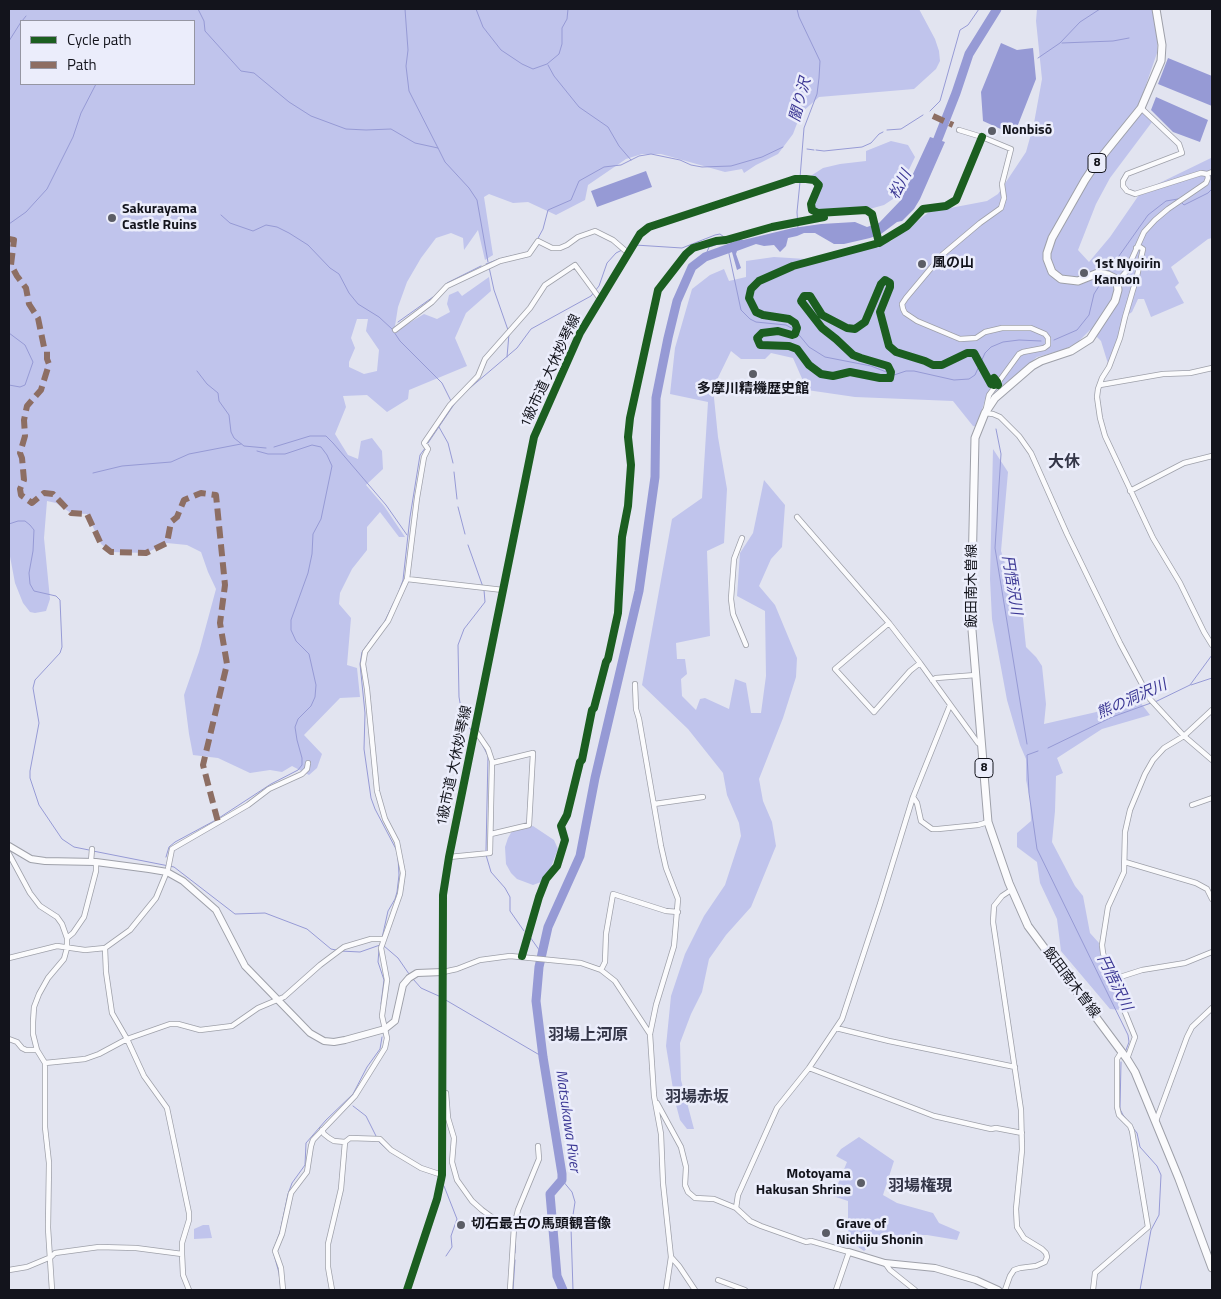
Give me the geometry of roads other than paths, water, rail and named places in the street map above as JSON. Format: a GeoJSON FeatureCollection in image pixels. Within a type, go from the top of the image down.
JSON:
{"type":"FeatureCollection","features":[{"type":"Feature","properties":{"kind":"main road","name":"8"},"geometry":{"type":"LineString","coordinates":[[1115,280],[1108,275],[1098,274],[1078,281],[1061,279],[1052,272],[1046,260],[1047,253],[1052,238],[1085,180],[1141,108],[1160,61],[1162,45],[1156,9]]}},
{"type":"Feature","properties":{"kind":"main road","name":"飯田南木曽線"},"geometry":{"type":"LineString","coordinates":[[1115,280],[1118,290],[1115,301],[1090,339],[1071,351],[1032,366],[995,398],[985,414],[976,438],[971,618],[988,822],[1011,890],[1028,926],[1122,1051],[1141,1085],[1212,1268]]}},
{"type":"Feature","properties":{"kind":"street"},"geometry":{"type":"LineString","coordinates":[[1115,280],[1126,272],[1144,232],[1155,220],[1206,183],[1210,173],[1135,194],[1127,191],[1123,186],[1123,180],[1127,174],[1182,153],[1179,144],[1141,108]]}},
{"type":"Feature","properties":{"kind":"street"},"geometry":{"type":"LineString","coordinates":[[959,130],[982,136],[1011,149],[1002,184],[1004,198],[1001,208],[942,255],[902,304],[905,313],[917,321],[960,339],[976,338],[985,332],[1002,328],[1031,328],[1045,334],[1048,338],[1048,345],[1044,348],[1019,354],[989,395],[985,414],[993,414],[1000,417],[1019,436],[1031,453],[1067,534],[1120,643],[1150,699],[1184,736],[1212,760]]}},
{"type":"Feature","properties":{"kind":"street","name":"1級市道 大休妙琴線"},"geometry":{"type":"LineString","coordinates":[[443,1084],[443,894],[449,857],[534,437],[598,297],[636,239],[649,227],[795,178],[814,180],[819,186],[810,204],[815,212],[866,210],[872,214],[879,243],[900,231],[923,209],[946,206],[956,200],[982,136]]}},
{"type":"Feature","properties":{"kind":"street"},"geometry":{"type":"LineString","coordinates":[[396,330],[432,302],[447,286],[492,264],[528,254],[538,241],[552,248],[560,248],[578,237],[595,231],[628,251]]}},
{"type":"Feature","properties":{"kind":"street"},"geometry":{"type":"LineString","coordinates":[[1136,248],[1140,246],[1143,249],[1138,276],[1120,338],[1100,384],[1097,398],[1105,436],[1130,490],[1153,538],[1180,583],[1204,632],[1212,644]]}},
{"type":"Feature","properties":{"kind":"street"},"geometry":{"type":"LineString","coordinates":[[283,1290],[281,1268],[275,1251],[282,1234],[291,1192],[308,1172],[311,1146],[314,1140],[355,1096],[385,1048],[387,1038],[382,1016],[387,980],[382,942],[400,894],[404,873],[397,842],[385,819],[377,791],[363,664],[365,652],[388,621],[407,580],[417,498],[424,457],[428,449],[424,443],[452,403],[478,376],[485,359],[530,308],[545,285],[575,265],[598,297]]}},
{"type":"Feature","properties":{"kind":"street"},"geometry":{"type":"LineString","coordinates":[[1100,384],[1162,374],[1190,373],[1212,368]]}},
{"type":"Feature","properties":{"kind":"street"},"geometry":{"type":"LineString","coordinates":[[1130,490],[1184,463],[1212,456]]}},
{"type":"Feature","properties":{"kind":"street"},"geometry":{"type":"LineString","coordinates":[[797,517],[889,623],[982,746]]}},
{"type":"Feature","properties":{"kind":"street"},"geometry":{"type":"LineString","coordinates":[[742,538],[734,560],[732,614],[746,645]]}},
{"type":"Feature","properties":{"kind":"street"},"geometry":{"type":"LineString","coordinates":[[407,580],[503,590]]}},
{"type":"Feature","properties":{"kind":"street"},"geometry":{"type":"LineString","coordinates":[[889,623],[835,669],[874,712],[910,671],[920,663]]}},
{"type":"Feature","properties":{"kind":"street"},"geometry":{"type":"LineString","coordinates":[[932,680],[936,678],[976,675]]}},
{"type":"Feature","properties":{"kind":"street"},"geometry":{"type":"LineString","coordinates":[[635,684],[636,709],[666,868],[678,900],[674,946],[656,1005],[650,1034],[655,1100],[661,1134],[663,1183],[671,1257],[666,1290]]}},
{"type":"Feature","properties":{"kind":"street"},"geometry":{"type":"LineString","coordinates":[[736,1208],[738,1195],[777,1108],[809,1068],[842,1019],[913,797],[950,705]]}},
{"type":"Feature","properties":{"kind":"street"},"geometry":{"type":"LineString","coordinates":[[1127,1059],[1135,1036],[1122,1005],[1117,978],[1106,963],[1102,945],[1108,907],[1124,872],[1125,832],[1130,810],[1153,760],[1164,748],[1184,736],[1212,710]]}},
{"type":"Feature","properties":{"kind":"street"},"geometry":{"type":"LineString","coordinates":[[449,857],[490,853],[492,763],[488,749],[475,730]]}},
{"type":"Feature","properties":{"kind":"street"},"geometry":{"type":"LineString","coordinates":[[491,834],[529,825],[533,753],[492,763]]}},
{"type":"Feature","properties":{"kind":"street"},"geometry":{"type":"LineString","coordinates":[[9,958],[57,946],[85,950],[105,948],[130,930],[156,898],[167,871],[172,849],[248,805],[269,789],[302,774],[307,769],[308,763]]}},
{"type":"Feature","properties":{"kind":"street"},"geometry":{"type":"LineString","coordinates":[[654,804],[703,797]]}},
{"type":"Feature","properties":{"kind":"street"},"geometry":{"type":"LineString","coordinates":[[913,797],[917,803],[921,822],[932,829],[978,825],[988,822]]}},
{"type":"Feature","properties":{"kind":"street"},"geometry":{"type":"LineString","coordinates":[[1192,804],[1212,798]]}},
{"type":"Feature","properties":{"kind":"street"},"geometry":{"type":"LineString","coordinates":[[9,846],[30,859],[45,861],[93,859],[167,871],[216,910],[240,959],[310,1033],[324,1041],[345,1040],[385,1029],[395,1021],[403,985],[411,976],[417,973],[443,972],[483,960],[510,956],[581,963],[601,970],[614,981],[650,1034]]}},
{"type":"Feature","properties":{"kind":"street"},"geometry":{"type":"LineString","coordinates":[[67,938],[73,933],[84,917],[96,871],[92,849]]}},
{"type":"Feature","properties":{"kind":"street"},"geometry":{"type":"LineString","coordinates":[[9,854],[30,893],[40,906],[57,917],[62,924],[68,948],[64,959],[43,986],[34,1007],[33,1034],[45,1063],[45,1127],[49,1163],[48,1228],[52,1290]]}},
{"type":"Feature","properties":{"kind":"street"},"geometry":{"type":"LineString","coordinates":[[1125,862],[1196,883],[1207,889],[1212,899]]}},
{"type":"Feature","properties":{"kind":"street"},"geometry":{"type":"LineString","coordinates":[[1005,1290],[1014,1270],[1036,1266],[1045,1262],[1048,1257],[1042,1249],[1024,1238],[1017,1227],[1016,1209],[1022,1150],[1021,1110],[993,922],[994,906],[1002,896],[1011,890]]}},
{"type":"Feature","properties":{"kind":"street"},"geometry":{"type":"LineString","coordinates":[[601,970],[605,962],[606,934],[613,894],[666,911],[678,912]]}},
{"type":"Feature","properties":{"kind":"street"},"geometry":{"type":"LineString","coordinates":[[45,1063],[85,1059],[127,1039],[170,1024],[178,1024],[200,1030],[232,1026],[258,1008],[284,997],[341,949],[371,939],[382,942]]}},
{"type":"Feature","properties":{"kind":"street"},"geometry":{"type":"LineString","coordinates":[[105,948],[106,972],[112,1013],[127,1039],[144,1076],[167,1108],[189,1213],[182,1243],[184,1275],[189,1290]]}},
{"type":"Feature","properties":{"kind":"street"},"geometry":{"type":"LineString","coordinates":[[1117,978],[1142,970],[1185,963],[1212,952]]}},
{"type":"Feature","properties":{"kind":"street"},"geometry":{"type":"LineString","coordinates":[[1156,1121],[1187,1037],[1192,1027],[1212,1008]]}},
{"type":"Feature","properties":{"kind":"street"},"geometry":{"type":"LineString","coordinates":[[836,1028],[1015,1068]]}},
{"type":"Feature","properties":{"kind":"street"},"geometry":{"type":"LineString","coordinates":[[9,1040],[17,1042],[22,1048],[38,1050]]}},
{"type":"Feature","properties":{"kind":"street"},"geometry":{"type":"LineString","coordinates":[[1093,1290],[1095,1273],[1148,1228],[1132,1131],[1120,1115],[1117,1107],[1117,1060],[1122,1051]]}},
{"type":"Feature","properties":{"kind":"street"},"geometry":{"type":"LineString","coordinates":[[809,1068],[934,1116],[991,1129],[996,1128],[1022,1133]]}},
{"type":"Feature","properties":{"kind":"street"},"geometry":{"type":"LineString","coordinates":[[407,1290],[437,1199],[442,1175],[443,1084]]}},
{"type":"Feature","properties":{"kind":"street"},"geometry":{"type":"LineString","coordinates":[[443,1084],[446,1090],[448,1118],[454,1138],[452,1162],[458,1180],[472,1201],[482,1210],[493,1218],[514,1227]]}},
{"type":"Feature","properties":{"kind":"street"},"geometry":{"type":"LineString","coordinates":[[655,1100],[681,1148],[686,1167],[685,1185],[688,1192],[695,1198],[714,1199],[736,1208],[750,1221],[806,1242],[812,1241],[885,1263],[935,1268],[976,1280],[998,1290]]}},
{"type":"Feature","properties":{"kind":"street"},"geometry":{"type":"LineString","coordinates":[[322,1130],[328,1138],[334,1141],[345,1142],[350,1138],[380,1139],[391,1150],[420,1168],[442,1175]]}},
{"type":"Feature","properties":{"kind":"street"},"geometry":{"type":"LineString","coordinates":[[332,1290],[328,1267],[328,1244],[340,1197],[345,1142]]}},
{"type":"Feature","properties":{"kind":"street"},"geometry":{"type":"LineString","coordinates":[[510,1290],[514,1227],[518,1210],[539,1158],[538,1146]]}},
{"type":"Feature","properties":{"kind":"street"},"geometry":{"type":"LineString","coordinates":[[9,1270],[28,1267],[51,1257],[55,1253],[99,1247],[136,1248],[182,1254]]}},
{"type":"Feature","properties":{"kind":"street"},"geometry":{"type":"LineString","coordinates":[[836,1290],[849,1252]]}},
{"type":"Feature","properties":{"kind":"street"},"geometry":{"type":"LineString","coordinates":[[671,1257],[695,1290]]}},
{"type":"Feature","properties":{"kind":"street"},"geometry":{"type":"LineString","coordinates":[[885,1263],[890,1270],[915,1290]]}},
{"type":"Feature","properties":{"kind":"street"},"geometry":{"type":"LineString","coordinates":[[718,1280],[746,1290]]}},
{"type":"Feature","properties":{"kind":"waterway"},"geometry":{"type":"LineString","coordinates":[[198,9],[204,21],[205,31],[241,71],[254,73],[289,102],[311,116],[346,129],[391,129],[415,143],[438,148],[445,162],[469,188],[477,200],[488,262]]}},
{"type":"Feature","properties":{"kind":"waterway"},"geometry":{"type":"LineString","coordinates":[[405,9],[408,50],[406,66],[409,91],[438,148]]}},
{"type":"Feature","properties":{"kind":"waterway"},"geometry":{"type":"LineString","coordinates":[[476,9],[483,27],[501,50],[533,69],[547,64],[559,54],[562,44],[562,28],[567,19],[568,9]]}},
{"type":"Feature","properties":{"kind":"waterway","name":"闇り沢"},"geometry":{"type":"LineString","coordinates":[[797,9],[820,61],[817,94],[804,128],[800,178]]}},
{"type":"Feature","properties":{"kind":"waterway"},"geometry":{"type":"LineString","coordinates":[[930,111],[940,101],[960,30],[968,25],[979,9]]}},
{"type":"Feature","properties":{"kind":"waterway","name":"松川"},"geometry":{"type":"LineString","coordinates":[[934,149],[969,54],[997,9]]}},
{"type":"Feature","properties":{"kind":"waterway"},"geometry":{"type":"LineString","coordinates":[[1038,58],[1060,43],[1080,22],[1100,9]]}},
{"type":"Feature","properties":{"kind":"waterway"},"geometry":{"type":"LineString","coordinates":[[23,20],[26,16]]}},
{"type":"Feature","properties":{"kind":"waterway"},"geometry":{"type":"LineString","coordinates":[[9,41],[20,24]]}},
{"type":"Feature","properties":{"kind":"waterway"},"geometry":{"type":"LineString","coordinates":[[1062,43],[1113,41],[1129,38]]}},
{"type":"Feature","properties":{"kind":"waterway"},"geometry":{"type":"LineString","coordinates":[[548,65],[554,76],[579,107],[608,127],[619,146],[631,160]]}},
{"type":"Feature","properties":{"kind":"waterway"},"geometry":{"type":"LineString","coordinates":[[9,224],[26,212],[47,189],[73,137],[81,113],[95,85]]}},
{"type":"Feature","properties":{"kind":"waterway"},"geometry":{"type":"LineString","coordinates":[[887,130],[901,129],[923,115]]}},
{"type":"Feature","properties":{"kind":"waterway"},"geometry":{"type":"LineString","coordinates":[[816,150],[824,151],[862,147],[871,143],[883,132]]}},
{"type":"Feature","properties":{"kind":"waterway"},"geometry":{"type":"LineString","coordinates":[[537,240],[543,229],[548,210],[571,200],[579,181],[604,167],[621,165],[639,156],[651,154],[702,167],[731,166],[762,157],[783,147]]}},
{"type":"Feature","properties":{"kind":"waterway"},"geometry":{"type":"LineString","coordinates":[[807,149],[814,150]]}},
{"type":"Feature","properties":{"kind":"waterway","name":"闇り沢"},"geometry":{"type":"LineString","coordinates":[[798,228],[797,212],[800,182]]}},
{"type":"Feature","properties":{"kind":"waterway"},"geometry":{"type":"LineString","coordinates":[[1181,202],[1184,205],[1212,189]]}},
{"type":"Feature","properties":{"kind":"waterway"},"geometry":{"type":"LineString","coordinates":[[1107,273],[1148,215],[1166,201],[1178,199]]}},
{"type":"Feature","properties":{"kind":"waterway"},"geometry":{"type":"LineString","coordinates":[[221,215],[230,223],[253,231],[266,225],[277,227],[308,245],[330,268],[339,274],[349,293],[358,304],[379,317],[392,329],[400,341],[442,383],[451,401]]}},
{"type":"Feature","properties":{"kind":"waterway"},"geometry":{"type":"LineString","coordinates":[[635,245],[682,248],[720,234],[732,243]]}},
{"type":"Feature","properties":{"kind":"waterway"},"geometry":{"type":"LineString","coordinates":[[705,257],[709,247],[729,241]]}},
{"type":"Feature","properties":{"kind":"waterway","name":"Matsukawa River"},"geometry":{"type":"LineString","coordinates":[[563,1290],[557,1276],[550,1194],[562,1180],[562,1174],[536,1001],[539,967],[548,927],[580,856],[595,778],[639,591],[655,477],[656,398],[677,301],[692,267],[705,257],[741,244]]}},
{"type":"Feature","properties":{"kind":"waterway"},"geometry":{"type":"LineString","coordinates":[[728,249],[741,310],[756,322],[786,325],[795,330],[809,347],[825,357],[871,366],[894,375],[906,371],[914,371],[954,380],[969,379],[975,375],[985,353],[991,347],[1003,342],[1019,340],[1041,341]]}},
{"type":"Feature","properties":{"kind":"waterway"},"geometry":{"type":"LineString","coordinates":[[464,393],[517,348],[531,329],[591,296],[599,286],[607,263],[616,253],[622,250]]}},
{"type":"Feature","properties":{"kind":"waterway"},"geometry":{"type":"LineString","coordinates":[[486,264],[520,254]]}},
{"type":"Feature","properties":{"kind":"waterway"},"geometry":{"type":"LineString","coordinates":[[438,292],[447,283],[481,266]]}},
{"type":"Feature","properties":{"kind":"waterway"},"geometry":{"type":"LineString","coordinates":[[489,267],[494,290],[508,330]]}},
{"type":"Feature","properties":{"kind":"waterway"},"geometry":{"type":"LineString","coordinates":[[1054,340],[1077,330],[1089,315],[1094,294],[1104,278]]}},
{"type":"Feature","properties":{"kind":"waterway"},"geometry":{"type":"LineString","coordinates":[[398,322],[433,297]]}},
{"type":"Feature","properties":{"kind":"waterway"},"geometry":{"type":"LineString","coordinates":[[9,333],[25,345],[33,362],[25,385],[20,387],[9,385]]}},
{"type":"Feature","properties":{"kind":"waterway"},"geometry":{"type":"LineString","coordinates":[[507,357],[509,334]]}},
{"type":"Feature","properties":{"kind":"waterway"},"geometry":{"type":"LineString","coordinates":[[197,371],[207,384],[218,393],[219,401],[229,415],[231,432],[234,438],[244,446],[266,448]]}},
{"type":"Feature","properties":{"kind":"waterway"},"geometry":{"type":"LineString","coordinates":[[428,443],[455,403]]}},
{"type":"Feature","properties":{"kind":"waterway"},"geometry":{"type":"LineString","coordinates":[[9,426],[9,437]]}},
{"type":"Feature","properties":{"kind":"waterway"},"geometry":{"type":"LineString","coordinates":[[439,427],[448,443],[453,463]]}},
{"type":"Feature","properties":{"kind":"waterway","name":"円悟沢川"},"geometry":{"type":"LineString","coordinates":[[996,429],[1001,454],[995,548],[1027,744]]}},
{"type":"Feature","properties":{"kind":"waterway"},"geometry":{"type":"LineString","coordinates":[[274,447],[310,436],[326,436],[386,505],[407,535]]}},
{"type":"Feature","properties":{"kind":"waterway"},"geometry":{"type":"LineString","coordinates":[[93,473],[122,466],[171,462],[189,454],[241,444]]}},
{"type":"Feature","properties":{"kind":"waterway"},"geometry":{"type":"LineString","coordinates":[[219,818],[271,784],[298,770],[302,765],[295,727],[298,719],[311,706],[315,697],[316,685],[309,654],[296,641],[291,630],[291,620],[308,573],[312,554],[313,534],[321,519],[332,466],[321,447],[312,445],[285,454],[268,454],[257,451]]}},
{"type":"Feature","properties":{"kind":"waterway"},"geometry":{"type":"LineString","coordinates":[[398,594],[403,580],[410,517],[420,455],[426,447]]}},
{"type":"Feature","properties":{"kind":"waterway"},"geometry":{"type":"LineString","coordinates":[[454,472],[457,499]]}},
{"type":"Feature","properties":{"kind":"waterway"},"geometry":{"type":"LineString","coordinates":[[458,507],[465,534]]}},
{"type":"Feature","properties":{"kind":"waterway"},"geometry":{"type":"LineString","coordinates":[[9,524],[25,521],[34,530],[29,573],[30,584],[34,591],[56,596],[60,600],[62,647],[60,653],[35,680],[33,688],[39,723],[30,778],[39,805],[62,839],[74,847],[89,850]]}},
{"type":"Feature","properties":{"kind":"waterway"},"geometry":{"type":"LineString","coordinates":[[468,545],[483,587]]}},
{"type":"Feature","properties":{"kind":"waterway"},"geometry":{"type":"LineString","coordinates":[[472,732],[462,714],[459,697],[458,645],[464,629],[485,602],[484,590]]}},
{"type":"Feature","properties":{"kind":"waterway"},"geometry":{"type":"LineString","coordinates":[[384,623],[394,602]]}},
{"type":"Feature","properties":{"kind":"waterway"},"geometry":{"type":"LineString","coordinates":[[381,626],[362,652],[360,664],[365,713],[364,749],[371,798],[397,851]]}},
{"type":"Feature","properties":{"kind":"waterway","name":"熊の洞沢川"},"geometry":{"type":"LineString","coordinates":[[1155,702],[1190,685],[1212,655]]}},
{"type":"Feature","properties":{"kind":"waterway"},"geometry":{"type":"LineString","coordinates":[[1191,685],[1212,678]]}},
{"type":"Feature","properties":{"kind":"waterway","name":"熊の洞沢川"},"geometry":{"type":"LineString","coordinates":[[1048,748],[1112,717],[1151,703]]}},
{"type":"Feature","properties":{"kind":"waterway"},"geometry":{"type":"LineString","coordinates":[[483,746],[488,756],[486,851]]}},
{"type":"Feature","properties":{"kind":"waterway","name":"円悟沢川"},"geometry":{"type":"LineString","coordinates":[[1038,751],[1027,755],[1029,793],[1037,849],[1128,1035],[1129,1042],[1126,1050]]}},
{"type":"Feature","properties":{"kind":"waterway"},"geometry":{"type":"LineString","coordinates":[[166,857],[169,847],[175,842],[214,821]]}},
{"type":"Feature","properties":{"kind":"waterway"},"geometry":{"type":"LineString","coordinates":[[93,851],[174,867],[235,914],[265,913],[307,929],[331,949],[336,950]]}},
{"type":"Feature","properties":{"kind":"waterway"},"geometry":{"type":"LineString","coordinates":[[486,855],[491,872],[510,897],[510,911],[524,931]]}},
{"type":"Feature","properties":{"kind":"waterway"},"geometry":{"type":"LineString","coordinates":[[382,938],[388,911],[397,892],[399,875],[398,857]]}},
{"type":"Feature","properties":{"kind":"waterway"},"geometry":{"type":"LineString","coordinates":[[530,937],[542,954]]}},
{"type":"Feature","properties":{"kind":"waterway"},"geometry":{"type":"LineString","coordinates":[[340,951],[360,952],[380,945]]}},
{"type":"Feature","properties":{"kind":"waterway"},"geometry":{"type":"LineString","coordinates":[[384,946],[398,958],[409,974]]}},
{"type":"Feature","properties":{"kind":"waterway"},"geometry":{"type":"LineString","coordinates":[[379,949],[378,962],[384,980],[381,1004]]}},
{"type":"Feature","properties":{"kind":"waterway"},"geometry":{"type":"LineString","coordinates":[[413,979],[421,988],[441,997]]}},
{"type":"Feature","properties":{"kind":"waterway"},"geometry":{"type":"LineString","coordinates":[[444,999],[543,1057]]}},
{"type":"Feature","properties":{"kind":"waterway"},"geometry":{"type":"LineString","coordinates":[[281,1290],[273,1251],[280,1232],[292,1183],[305,1165],[306,1143],[353,1094],[367,1067],[380,1049],[382,1037]]}},
{"type":"Feature","properties":{"kind":"waterway","name":"円悟沢川"},"geometry":{"type":"LineString","coordinates":[[1121,1062],[1120,1109],[1137,1133],[1140,1147],[1157,1166],[1161,1175],[1159,1215],[1151,1230],[1140,1290]]}},
{"type":"Feature","properties":{"kind":"waterway"},"geometry":{"type":"LineString","coordinates":[[353,1106],[366,1116],[376,1136]]}},
{"type":"Feature","properties":{"kind":"waterway"},"geometry":{"type":"LineString","coordinates":[[379,1142],[388,1150]]}},
{"type":"Feature","properties":{"kind":"waterway"},"geometry":{"type":"LineString","coordinates":[[562,1180],[572,1192],[575,1202],[571,1228],[573,1290]]}},
{"type":"Feature","properties":{"kind":"waterway"},"geometry":{"type":"LineString","coordinates":[[444,1186],[457,1219],[451,1236],[452,1247],[446,1256]]}},
{"type":"Feature","properties":{"kind":"waterway"},"geometry":{"type":"LineString","coordinates":[[515,1253],[516,1227]]}},
{"type":"Feature","properties":{"kind":"waterway"},"geometry":{"type":"LineString","coordinates":[[513,1290],[515,1260]]}},
{"type":"Feature","properties":{"kind":"place","name":"Nonbisō"},"geometry":{"type":"Point","coordinates":[992,131]}},
{"type":"Feature","properties":{"kind":"place","name":"Sakurayama Castle Ruins"},"geometry":{"type":"Point","coordinates":[112,218]}},
{"type":"Feature","properties":{"kind":"place","name":"風の山"},"geometry":{"type":"Point","coordinates":[922,264]}},
{"type":"Feature","properties":{"kind":"place","name":"1st Nyoirin Kannon"},"geometry":{"type":"Point","coordinates":[1084,273]}},
{"type":"Feature","properties":{"kind":"place","name":"多摩川精機歴史館"},"geometry":{"type":"Point","coordinates":[753,374]}},
{"type":"Feature","properties":{"kind":"place","name":"Motoyama Hakusan Shrine"},"geometry":{"type":"Point","coordinates":[861,1183]}},
{"type":"Feature","properties":{"kind":"place","name":"切石最古の馬頭観音像"},"geometry":{"type":"Point","coordinates":[461,1225]}},
{"type":"Feature","properties":{"kind":"place","name":"Grave of Nichiju Shonin"},"geometry":{"type":"Point","coordinates":[826,1233]}},
{"type":"Feature","properties":{"kind":"district","name":"大休"},"geometry":{"type":"Point","coordinates":[1064,463]}},
{"type":"Feature","properties":{"kind":"district","name":"羽場上河原"},"geometry":{"type":"Point","coordinates":[588,1036]}},
{"type":"Feature","properties":{"kind":"district","name":"羽場赤坂"},"geometry":{"type":"Point","coordinates":[697,1098]}},
{"type":"Feature","properties":{"kind":"district","name":"羽場権現"},"geometry":{"type":"Point","coordinates":[920,1187]}}]}
